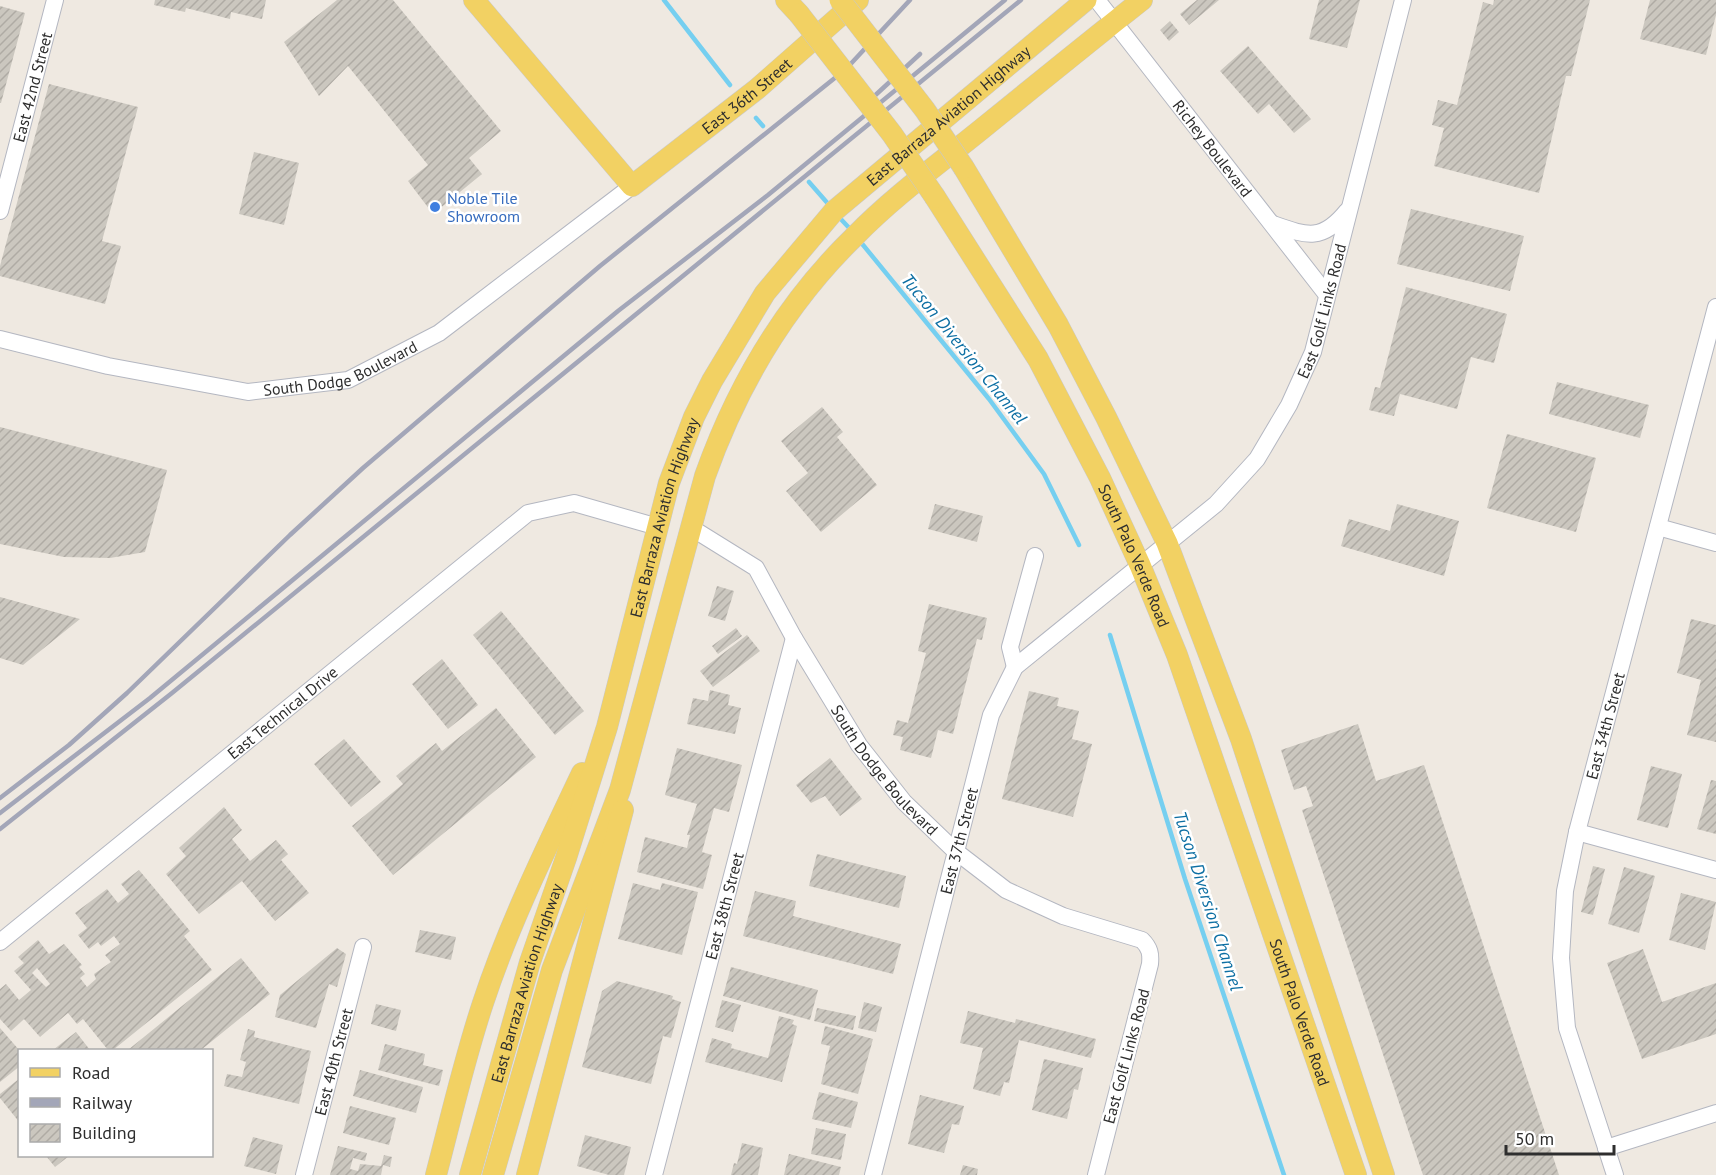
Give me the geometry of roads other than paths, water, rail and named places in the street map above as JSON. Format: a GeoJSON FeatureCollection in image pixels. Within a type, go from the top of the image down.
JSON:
{"type":"FeatureCollection","features":[{"type":"Feature","properties":{"kind":"main road"},"geometry":{"type":"LineString","coordinates":[[474,0],[632,186]]}},
{"type":"Feature","properties":{"kind":"main road","name":"South Palo Verde Road"},"geometry":{"type":"LineString","coordinates":[[840,0],[925,110],[964,168],[1058,325],[1167,543],[1241,739],[1384,1175]]}},
{"type":"Feature","properties":{"kind":"main road","name":"East 36th Street"},"geometry":{"type":"LineString","coordinates":[[632,186],[757,89],[858,0]]}},
{"type":"Feature","properties":{"kind":"main road","name":"East Barraza Aviation Highway"},"geometry":{"type":"LineString","coordinates":[[470,1175],[530,962],[566,858],[607,727],[626,645],[681,451],[712,381],[749,315],[811,235],[858,189],[1086,0]]}},
{"type":"Feature","properties":{"kind":"main road","name":"East Barraza Aviation Highway"},"geometry":{"type":"LineString","coordinates":[[493,1175],[552,970],[620,790],[658,656],[690,527],[718,441],[751,371],[784,320],[833,258],[879,213],[1142,0]]}},
{"type":"Feature","properties":{"kind":"main road","name":"South Palo Verde Road"},"geometry":{"type":"LineString","coordinates":[[793,7],[892,134],[934,197],[1038,359],[1100,478],[1140,565],[1177,655],[1356,1175]]}},
{"type":"Feature","properties":{"kind":"main road"},"geometry":{"type":"LineString","coordinates":[[690,527],[680,515],[680,496],[706,412],[737,345],[790,260]]}},
{"type":"Feature","properties":{"kind":"main road"},"geometry":{"type":"LineString","coordinates":[[436,1175],[466,1061],[495,967],[539,862],[587,762],[606,712],[626,645]]}},
{"type":"Feature","properties":{"kind":"main road"},"geometry":{"type":"LineString","coordinates":[[527,1175],[616,845],[658,656]]}},
{"type":"Feature","properties":{"kind":"street","name":"East 42nd Street"},"geometry":{"type":"LineString","coordinates":[[0,211],[55,0]]}},
{"type":"Feature","properties":{"kind":"street","name":"Richey Boulevard"},"geometry":{"type":"LineString","coordinates":[[1097,0],[1327,295]]}},
{"type":"Feature","properties":{"kind":"street","name":"East Golf Links Road"},"geometry":{"type":"LineString","coordinates":[[1140,565],[1216,504],[1257,459],[1289,405],[1312,352],[1404,0]]}},
{"type":"Feature","properties":{"kind":"street","name":"South Dodge Boulevard"},"geometry":{"type":"LineString","coordinates":[[0,339],[108,366],[248,392],[348,380],[439,333],[632,186]]}},
{"type":"Feature","properties":{"kind":"street"},"geometry":{"type":"LineString","coordinates":[[1271,223],[1299,233],[1315,234],[1334,227],[1349,208]]}},
{"type":"Feature","properties":{"kind":"street","name":"East 34th Street"},"geometry":{"type":"LineString","coordinates":[[1615,1175],[1567,1029],[1561,965],[1565,891],[1577,832],[1716,307]]}},
{"type":"Feature","properties":{"kind":"street","name":"East Technical Drive"},"geometry":{"type":"LineString","coordinates":[[0,942],[528,513],[574,503],[658,527]]}},
{"type":"Feature","properties":{"kind":"street","name":"South Dodge Boulevard"},"geometry":{"type":"LineString","coordinates":[[690,527],[756,568],[794,638],[859,745],[904,802],[954,850],[1006,890],[1063,916],[1142,940]]}},
{"type":"Feature","properties":{"kind":"street"},"geometry":{"type":"LineString","coordinates":[[1658,527],[1716,543]]}},
{"type":"Feature","properties":{"kind":"street"},"geometry":{"type":"LineString","coordinates":[[1015,667],[1010,646],[1035,556]]}},
{"type":"Feature","properties":{"kind":"street","name":"East 37th Street"},"geometry":{"type":"LineString","coordinates":[[873,1175],[954,850],[991,714],[1015,667],[1140,565]]}},
{"type":"Feature","properties":{"kind":"street","name":"East 38th Street"},"geometry":{"type":"LineString","coordinates":[[654,1175],[794,638]]}},
{"type":"Feature","properties":{"kind":"street"},"geometry":{"type":"LineString","coordinates":[[1577,832],[1716,870]]}},
{"type":"Feature","properties":{"kind":"street","name":"East Golf Links Road"},"geometry":{"type":"LineString","coordinates":[[1096,1175],[1150,964],[1151,954],[1142,940]]}},
{"type":"Feature","properties":{"kind":"street","name":"East 40th Street"},"geometry":{"type":"LineString","coordinates":[[304,1175],[363,947]]}},
{"type":"Feature","properties":{"kind":"street"},"geometry":{"type":"LineString","coordinates":[[1606,1148],[1716,1113]]}},
{"type":"Feature","properties":{"kind":"waterway","name":"Tucson Diversion Channel"},"geometry":{"type":"LineString","coordinates":[[664,0],[730,85]]}},
{"type":"Feature","properties":{"kind":"waterway"},"geometry":{"type":"LineString","coordinates":[[756,118],[763,126]]}},
{"type":"Feature","properties":{"kind":"waterway","name":"Tucson Diversion Channel"},"geometry":{"type":"LineString","coordinates":[[809,182],[830,206]]}},
{"type":"Feature","properties":{"kind":"waterway","name":"Tucson Diversion Channel"},"geometry":{"type":"LineString","coordinates":[[837,215],[852,231]]}},
{"type":"Feature","properties":{"kind":"waterway","name":"Tucson Diversion Channel"},"geometry":{"type":"LineString","coordinates":[[859,240],[989,399],[1044,474],[1079,545]]}},
{"type":"Feature","properties":{"kind":"waterway","name":"Tucson Diversion Channel"},"geometry":{"type":"LineString","coordinates":[[1110,635],[1185,879],[1284,1175]]}},
{"type":"Feature","properties":{"kind":"railway"},"geometry":{"type":"LineString","coordinates":[[0,798],[69,745],[127,693],[290,535],[363,468],[600,266],[846,69],[910,0]]}},
{"type":"Feature","properties":{"kind":"railway"},"geometry":{"type":"LineString","coordinates":[[0,813],[150,698],[618,311],[768,195],[1005,0]]}},
{"type":"Feature","properties":{"kind":"railway"},"geometry":{"type":"LineString","coordinates":[[0,829],[172,693],[1021,0]]}},
{"type":"Feature","properties":{"kind":"railway"},"geometry":{"type":"LineString","coordinates":[[869,101],[920,54]]}},
{"type":"Feature","properties":{"kind":"place","name":"Noble Tile Showroom"},"geometry":{"type":"Point","coordinates":[435,207]}}]}
